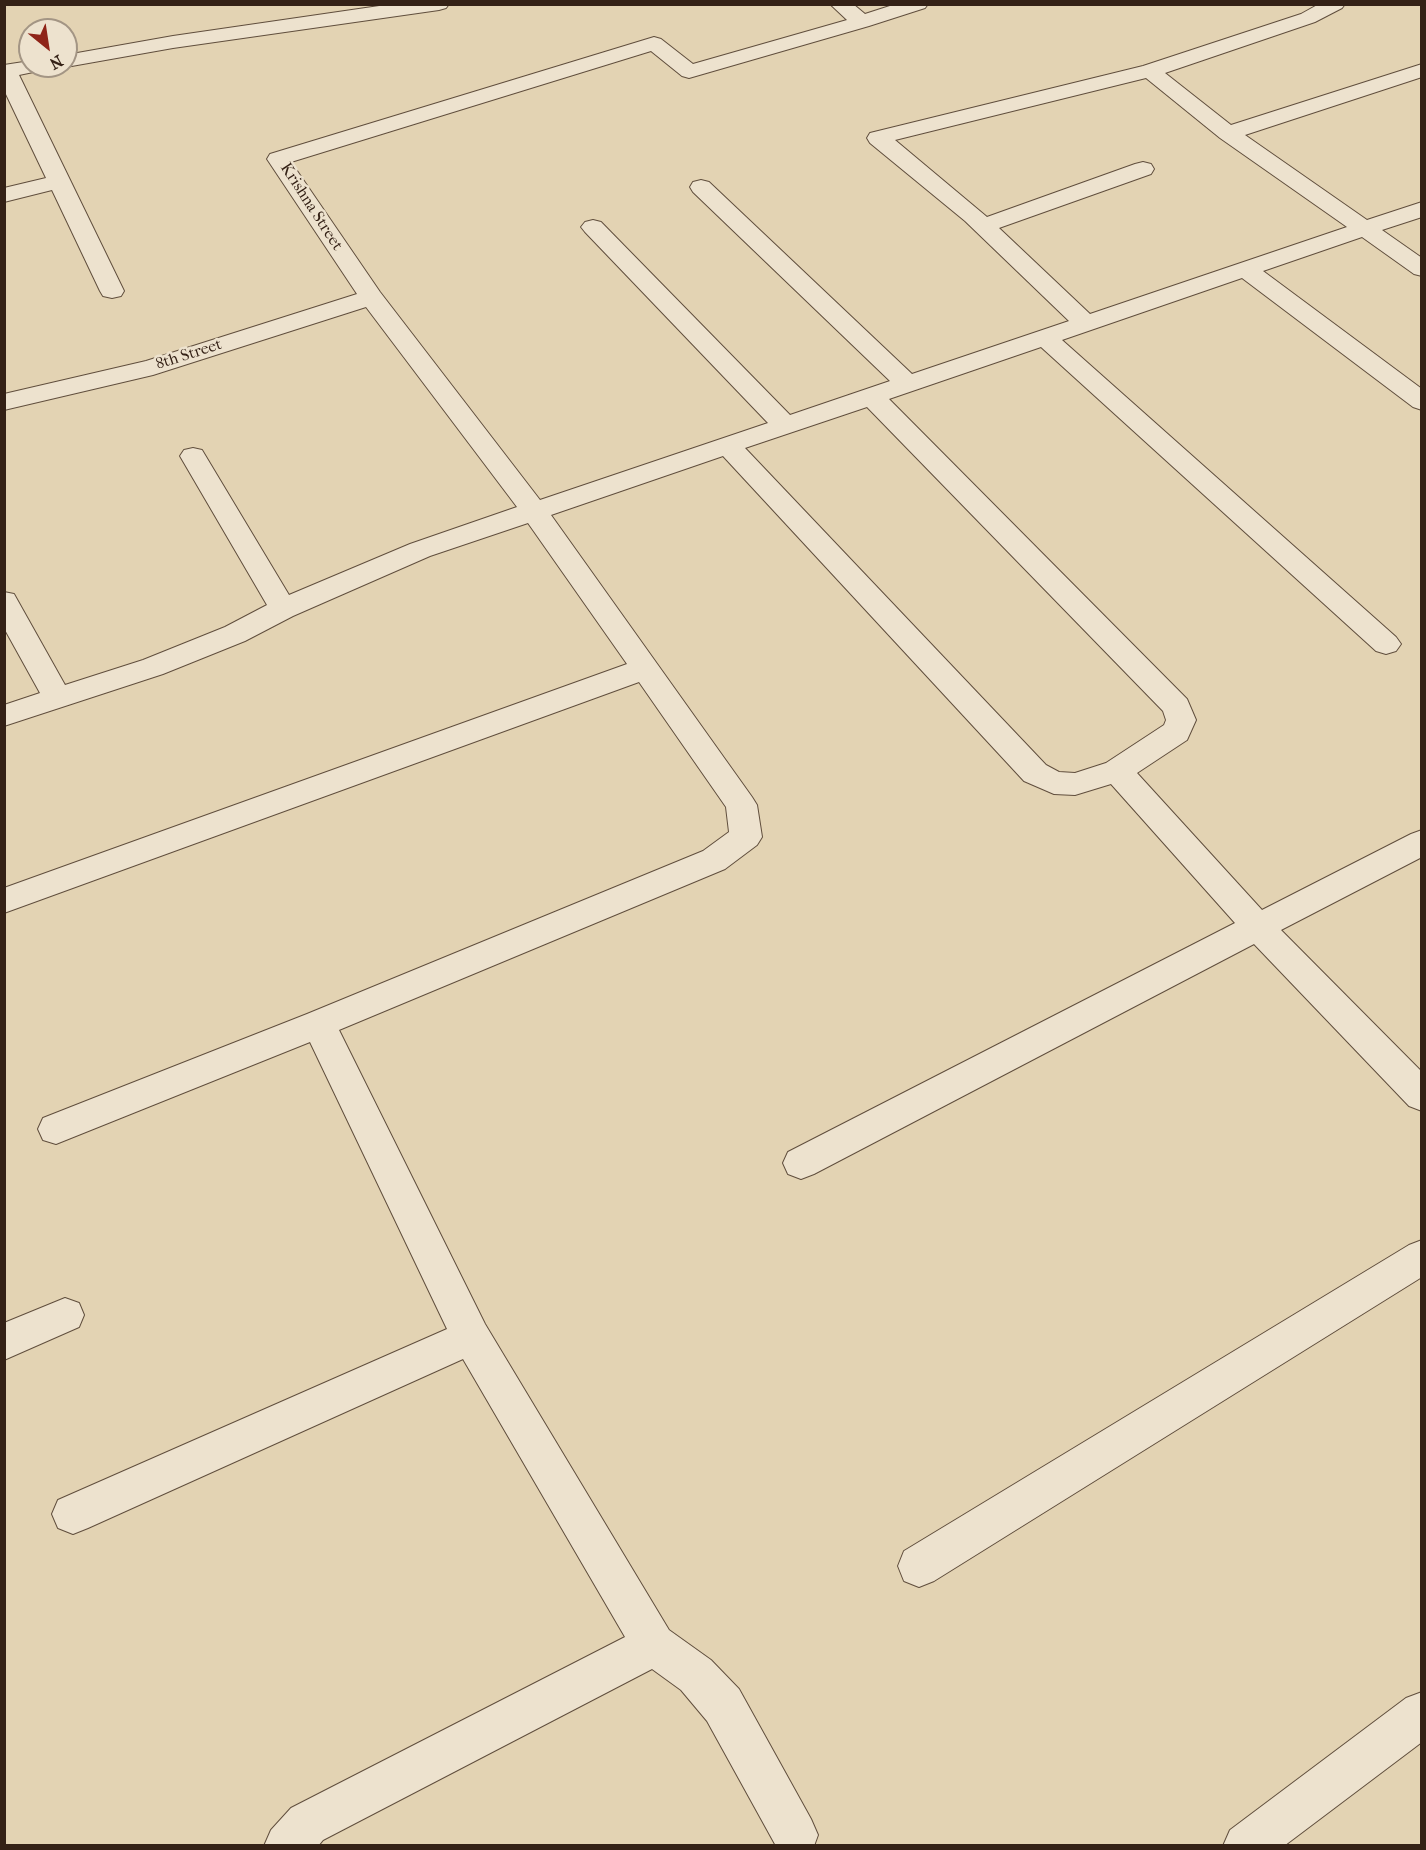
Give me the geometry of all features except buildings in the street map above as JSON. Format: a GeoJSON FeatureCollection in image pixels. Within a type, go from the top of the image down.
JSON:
{"type":"FeatureCollection","features":[{"type":"Feature","properties":{"kind":"street"},"geometry":{"type":"LineString","coordinates":[[840,4],[862,22],[918,4]]}},
{"type":"Feature","properties":{"kind":"street"},"geometry":{"type":"LineString","coordinates":[[1087,324],[984,226],[878,138],[1149,71],[1308,18],[1335,4]]}},
{"type":"Feature","properties":{"kind":"street"},"geometry":{"type":"LineString","coordinates":[[78,59],[173,42],[425,6]]}},
{"type":"Feature","properties":{"kind":"street","name":"Krishna Street"},"geometry":{"type":"LineString","coordinates":[[319,1024],[714,860],[746,837],[741,805],[534,511],[370,297],[278,159],[654,43],[689,72],[862,22]]}},
{"type":"Feature","properties":{"kind":"street"},"geometry":{"type":"LineString","coordinates":[[1228,133],[1422,70]]}},
{"type":"Feature","properties":{"kind":"street"},"geometry":{"type":"LineString","coordinates":[[1149,71],[1228,133],[1422,269]]}},
{"type":"Feature","properties":{"kind":"street"},"geometry":{"type":"LineString","coordinates":[[5,72],[112,291]]}},
{"type":"Feature","properties":{"kind":"street"},"geometry":{"type":"LineString","coordinates":[[984,226],[1143,169]]}},
{"type":"Feature","properties":{"kind":"street"},"geometry":{"type":"LineString","coordinates":[[4,195],[59,182]]}},
{"type":"Feature","properties":{"kind":"street"},"geometry":{"type":"LineString","coordinates":[[701,187],[908,384]]}},
{"type":"Feature","properties":{"kind":"street"},"geometry":{"type":"LineString","coordinates":[[4,716],[153,667],[235,634],[283,609],[420,550],[1422,209]]}},
{"type":"Feature","properties":{"kind":"street"},"geometry":{"type":"LineString","coordinates":[[592,227],[786,426]]}},
{"type":"Feature","properties":{"kind":"street"},"geometry":{"type":"LineString","coordinates":[[1246,270],[1422,402]]}},
{"type":"Feature","properties":{"kind":"street","name":"8th Street"},"geometry":{"type":"LineString","coordinates":[[4,402],[153,366],[370,297]]}},
{"type":"Feature","properties":{"kind":"street"},"geometry":{"type":"LineString","coordinates":[[1045,338],[1386,644]]}},
{"type":"Feature","properties":{"kind":"street"},"geometry":{"type":"LineString","coordinates":[[727,446],[1035,772],[1054,783],[1075,784],[1117,771],[1176,732],[1181,720],[1176,706],[871,396]]}},
{"type":"Feature","properties":{"kind":"street"},"geometry":{"type":"LineString","coordinates":[[193,456],[283,609]]}},
{"type":"Feature","properties":{"kind":"street"},"geometry":{"type":"LineString","coordinates":[[4,601],[57,698]]}},
{"type":"Feature","properties":{"kind":"street"},"geometry":{"type":"LineString","coordinates":[[4,901],[644,669]]}},
{"type":"Feature","properties":{"kind":"street"},"geometry":{"type":"LineString","coordinates":[[1117,771],[1259,928],[1422,1095]]}},
{"type":"Feature","properties":{"kind":"street"},"geometry":{"type":"LineString","coordinates":[[801,1163],[1422,842]]}},
{"type":"Feature","properties":{"kind":"street"},"geometry":{"type":"LineString","coordinates":[[56,1129],[319,1024],[471,1336],[654,1645],[696,1675],[723,1705],[795,1835]]}},
{"type":"Feature","properties":{"kind":"street"},"geometry":{"type":"LineString","coordinates":[[919,1566],[1422,1257]]}},
{"type":"Feature","properties":{"kind":"street"},"geometry":{"type":"LineString","coordinates":[[4,1342],[64,1314]]}},
{"type":"Feature","properties":{"kind":"street"},"geometry":{"type":"LineString","coordinates":[[73,1514],[471,1336]]}},
{"type":"Feature","properties":{"kind":"street"},"geometry":{"type":"LineString","coordinates":[[287,1845],[307,1824],[654,1645]]}},
{"type":"Feature","properties":{"kind":"street"},"geometry":{"type":"LineString","coordinates":[[1246,1845],[1422,1714]]}}]}
